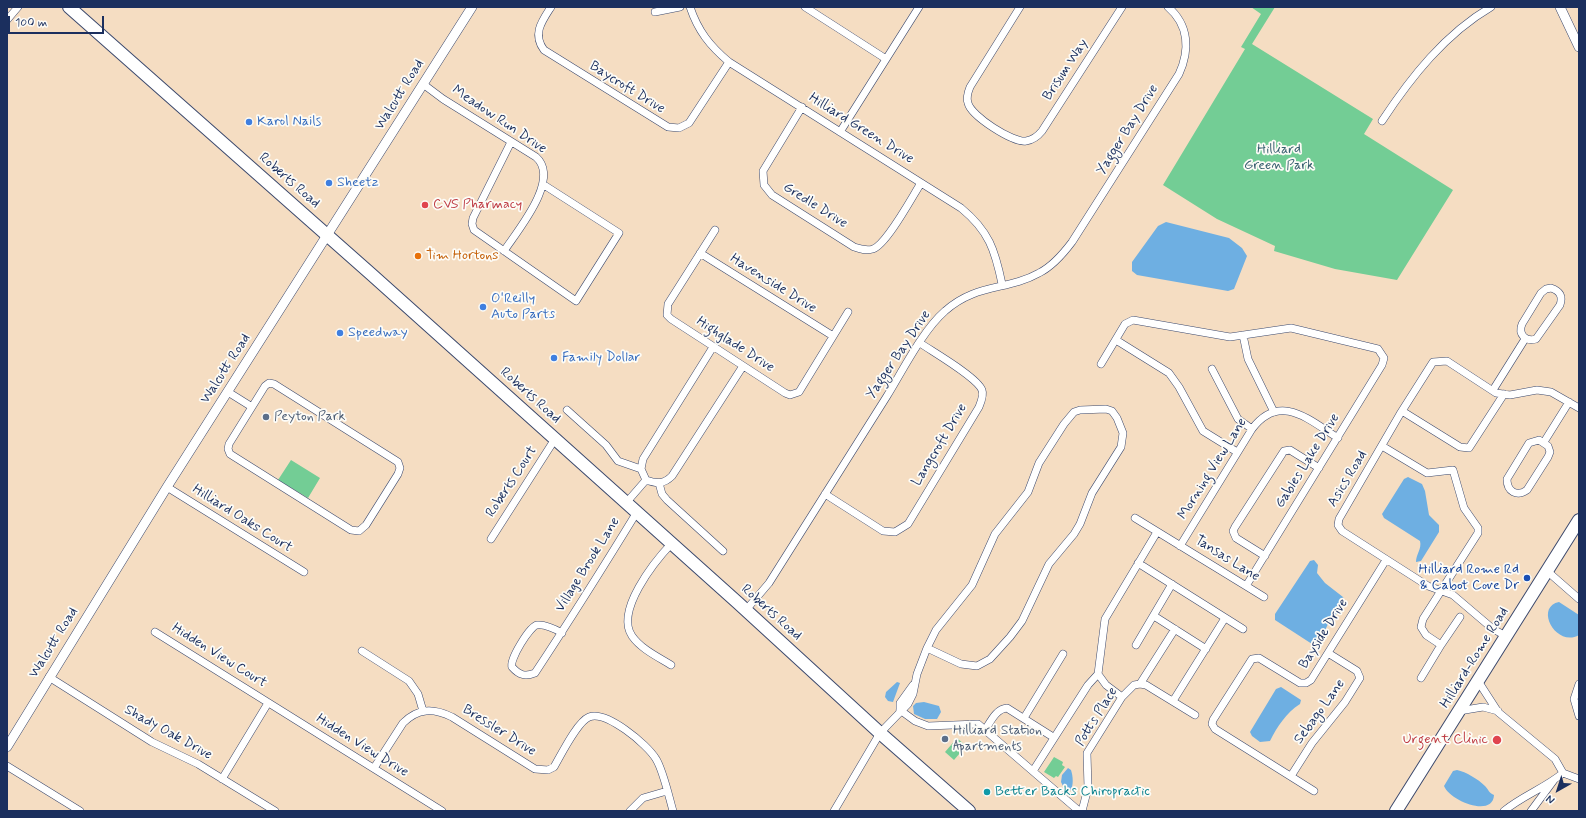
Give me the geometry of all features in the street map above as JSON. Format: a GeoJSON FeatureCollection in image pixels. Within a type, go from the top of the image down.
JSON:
{"type":"FeatureCollection","features":[{"type":"Feature","properties":{"kind":"main road","name":"Roberts Road"},"geometry":{"type":"LineString","coordinates":[[69,7],[328,235],[746,610],[880,733],[969,811]]}},
{"type":"Feature","properties":{"kind":"main road","name":"Hilliard-Rome Road"},"geometry":{"type":"LineString","coordinates":[[1396,811],[1579,520]]}},
{"type":"Feature","properties":{"kind":"street"},"geometry":{"type":"LineString","coordinates":[[7,20],[18,7]]}},
{"type":"Feature","properties":{"kind":"street","name":"Walcutt Road"},"geometry":{"type":"LineString","coordinates":[[7,747],[167,487],[472,7]]}},
{"type":"Feature","properties":{"kind":"street","name":"Baycroft Drive"},"geometry":{"type":"LineString","coordinates":[[551,7],[538,29],[538,38],[548,53],[660,124],[673,129],[684,126],[693,118],[729,62]]}},
{"type":"Feature","properties":{"kind":"street"},"geometry":{"type":"LineString","coordinates":[[655,12],[680,7]]}},
{"type":"Feature","properties":{"kind":"street","name":"Hilliard Green Drive"},"geometry":{"type":"LineString","coordinates":[[690,7],[695,22],[704,37],[715,50],[729,62],[961,208],[973,218],[984,230],[992,244],[1002,284]]}},
{"type":"Feature","properties":{"kind":"street"},"geometry":{"type":"LineString","coordinates":[[805,7],[886,59]]}},
{"type":"Feature","properties":{"kind":"street"},"geometry":{"type":"LineString","coordinates":[[840,132],[919,7]]}},
{"type":"Feature","properties":{"kind":"street","name":"Brisum Way"},"geometry":{"type":"LineString","coordinates":[[1020,7],[970,87],[967,102],[974,114],[1019,141],[1027,141],[1037,136],[1042,131],[1122,7]]}},
{"type":"Feature","properties":{"kind":"street","name":"Yagger Bay Drive"},"geometry":{"type":"LineString","coordinates":[[746,610],[769,583],[920,343],[943,312],[956,301],[970,293],[1026,279],[1040,273],[1058,259],[1072,242],[1179,74],[1185,61],[1187,48],[1181,22],[1168,7]]}},
{"type":"Feature","properties":{"kind":"street"},"geometry":{"type":"LineString","coordinates":[[1382,121],[1419,68],[1448,39],[1491,7]]}},
{"type":"Feature","properties":{"kind":"street"},"geometry":{"type":"LineString","coordinates":[[1560,7],[1579,48]]}},
{"type":"Feature","properties":{"kind":"street","name":"Meadow Run Drive"},"geometry":{"type":"LineString","coordinates":[[423,84],[442,98],[536,157],[544,168],[544,185]]}},
{"type":"Feature","properties":{"kind":"street","name":"Gredle Drive"},"geometry":{"type":"LineString","coordinates":[[802,107],[763,171],[764,185],[772,195],[854,247],[863,250],[872,249],[880,245],[885,240],[921,183]]}},
{"type":"Feature","properties":{"kind":"street"},"geometry":{"type":"LineString","coordinates":[[504,251],[544,185],[619,233],[576,301],[504,251],[474,230],[472,224],[473,218],[511,142]]}},
{"type":"Feature","properties":{"kind":"street"},"geometry":{"type":"LineString","coordinates":[[700,253],[715,230]]}},
{"type":"Feature","properties":{"kind":"street","name":"Highglade Drive"},"geometry":{"type":"LineString","coordinates":[[700,253],[666,309],[671,319],[742,366],[790,395],[799,392],[832,336]]}},
{"type":"Feature","properties":{"kind":"street","name":"Havenside Drive"},"geometry":{"type":"LineString","coordinates":[[700,253],[832,336]]}},
{"type":"Feature","properties":{"kind":"street"},"geometry":{"type":"LineString","coordinates":[[1546,289],[1556,290],[1562,300],[1560,305],[1536,339],[1525,339],[1521,334],[1520,329],[1541,293],[1546,289]]}},
{"type":"Feature","properties":{"kind":"street"},"geometry":{"type":"LineString","coordinates":[[832,336],[848,312]]}},
{"type":"Feature","properties":{"kind":"street"},"geometry":{"type":"LineString","coordinates":[[1101,364],[1125,324],[1132,320],[1230,337],[1243,335],[1248,359],[1274,412]]}},
{"type":"Feature","properties":{"kind":"street","name":"Gables Lake Drive"},"geometry":{"type":"LineString","coordinates":[[1243,335],[1291,328],[1378,349],[1384,358],[1382,365],[1338,438],[1246,586]]}},
{"type":"Feature","properties":{"kind":"street"},"geometry":{"type":"LineString","coordinates":[[1493,390],[1525,339]]}},
{"type":"Feature","properties":{"kind":"street"},"geometry":{"type":"LineString","coordinates":[[1116,340],[1169,374],[1175,380],[1203,431],[1237,452]]}},
{"type":"Feature","properties":{"kind":"street","name":"Langcroft Drive"},"geometry":{"type":"LineString","coordinates":[[825,494],[878,528],[889,532],[895,532],[908,524],[979,407],[982,397],[980,386],[972,378],[920,343]]}},
{"type":"Feature","properties":{"kind":"street"},"geometry":{"type":"LineString","coordinates":[[713,347],[643,459],[641,469],[646,480],[659,484],[667,481],[672,476],[742,366]]}},
{"type":"Feature","properties":{"kind":"street","name":"Asics Road"},"geometry":{"type":"LineString","coordinates":[[1504,394],[1493,390],[1447,361],[1440,360],[1430,365],[1343,510],[1338,525],[1342,531],[1428,586],[1453,595],[1493,629],[1506,636]]}},
{"type":"Feature","properties":{"kind":"street"},"geometry":{"type":"LineString","coordinates":[[1212,368],[1238,419],[1252,429]]}},
{"type":"Feature","properties":{"kind":"street"},"geometry":{"type":"LineString","coordinates":[[271,383],[398,462],[400,468],[398,474],[366,524],[359,531],[351,530],[230,454],[228,449],[229,444],[252,407],[265,386],[271,383]]}},
{"type":"Feature","properties":{"kind":"street"},"geometry":{"type":"LineString","coordinates":[[1402,411],[1460,446],[1469,448],[1504,394],[1521,394],[1537,390],[1551,392],[1579,408]]}},
{"type":"Feature","properties":{"kind":"street"},"geometry":{"type":"LineString","coordinates":[[228,392],[252,407]]}},
{"type":"Feature","properties":{"kind":"street"},"geometry":{"type":"LineString","coordinates":[[1544,442],[1569,402]]}},
{"type":"Feature","properties":{"kind":"street"},"geometry":{"type":"LineString","coordinates":[[835,810],[880,733],[900,710],[908,704],[913,694],[913,685],[927,648],[936,630],[972,585],[995,534],[1028,492],[1040,463],[1070,415],[1080,410],[1106,409],[1112,411],[1117,418],[1123,433],[1121,447],[1092,493],[1080,524],[1049,564],[1022,621],[1010,637],[990,659],[977,666],[961,664],[927,648]]}},
{"type":"Feature","properties":{"kind":"street"},"geometry":{"type":"LineString","coordinates":[[567,410],[606,445],[618,461],[641,469]]}},
{"type":"Feature","properties":{"kind":"street","name":"Morning View Lane"},"geometry":{"type":"LineString","coordinates":[[1180,546],[1237,452],[1259,420],[1274,412],[1294,411],[1338,438]]}},
{"type":"Feature","properties":{"kind":"street","name":"Roberts Court"},"geometry":{"type":"LineString","coordinates":[[491,539],[555,439]]}},
{"type":"Feature","properties":{"kind":"street"},"geometry":{"type":"LineString","coordinates":[[1539,440],[1544,442],[1548,446],[1550,452],[1527,490],[1522,494],[1516,494],[1510,491],[1507,485],[1508,479],[1529,443],[1539,440]]}},
{"type":"Feature","properties":{"kind":"street"},"geometry":{"type":"LineString","coordinates":[[1382,446],[1427,473],[1454,470],[1466,513],[1478,528],[1477,537],[1423,619],[1421,627],[1426,635],[1441,645]]}},
{"type":"Feature","properties":{"kind":"street"},"geometry":{"type":"LineString","coordinates":[[1265,556],[1236,538],[1234,531],[1235,527],[1284,451],[1290,450],[1318,468]]}},
{"type":"Feature","properties":{"kind":"street"},"geometry":{"type":"LineString","coordinates":[[626,502],[646,480]]}},
{"type":"Feature","properties":{"kind":"street"},"geometry":{"type":"LineString","coordinates":[[659,484],[662,494],[667,500],[723,551]]}},
{"type":"Feature","properties":{"kind":"street","name":"Hilliard Oaks Court"},"geometry":{"type":"LineString","coordinates":[[167,487],[304,572]]}},
{"type":"Feature","properties":{"kind":"street","name":"Village Brook Lane"},"geometry":{"type":"LineString","coordinates":[[562,632],[555,628],[538,625],[531,628],[512,660],[512,667],[522,675],[535,672],[562,632],[637,512]]}},
{"type":"Feature","properties":{"kind":"street","name":"Tansas Lane"},"geometry":{"type":"LineString","coordinates":[[1135,518],[1264,597]]}},
{"type":"Feature","properties":{"kind":"street"},"geometry":{"type":"LineString","coordinates":[[1033,771],[1053,737],[1088,685],[1098,674],[1104,623],[1157,532]]}},
{"type":"Feature","properties":{"kind":"street"},"geometry":{"type":"LineString","coordinates":[[671,665],[638,643],[628,627],[627,616],[633,599],[662,554],[672,544]]}},
{"type":"Feature","properties":{"kind":"street","name":"Bayside Drive"},"geometry":{"type":"LineString","coordinates":[[1314,791],[1215,729],[1212,724],[1213,720],[1252,659],[1259,658],[1300,683],[1306,683],[1311,680],[1386,560]]}},
{"type":"Feature","properties":{"kind":"street"},"geometry":{"type":"LineString","coordinates":[[1138,563],[1243,628]]}},
{"type":"Feature","properties":{"kind":"street"},"geometry":{"type":"LineString","coordinates":[[1547,571],[1579,599]]}},
{"type":"Feature","properties":{"kind":"street"},"geometry":{"type":"LineString","coordinates":[[1136,645],[1172,584]]}},
{"type":"Feature","properties":{"kind":"street"},"geometry":{"type":"LineString","coordinates":[[1154,616],[1206,649]]}},
{"type":"Feature","properties":{"kind":"street"},"geometry":{"type":"LineString","coordinates":[[1420,678],[1460,617]]}},
{"type":"Feature","properties":{"kind":"street"},"geometry":{"type":"LineString","coordinates":[[1173,701],[1225,618]]}},
{"type":"Feature","properties":{"kind":"street","name":"Potts Place"},"geometry":{"type":"LineString","coordinates":[[1082,811],[1088,788],[1087,753],[1122,697],[1134,685],[1140,684],[1175,629]]}},
{"type":"Feature","properties":{"kind":"street","name":"Hidden View Court"},"geometry":{"type":"LineString","coordinates":[[155,632],[268,703]]}},
{"type":"Feature","properties":{"kind":"street"},"geometry":{"type":"LineString","coordinates":[[362,651],[409,681],[418,694],[423,711],[408,718],[403,723],[374,768]]}},
{"type":"Feature","properties":{"kind":"street","name":"Sebago Lane"},"geometry":{"type":"LineString","coordinates":[[1291,776],[1316,737],[1345,702],[1360,678],[1357,671],[1328,653]]}},
{"type":"Feature","properties":{"kind":"street"},"geometry":{"type":"LineString","coordinates":[[1024,718],[1063,654]]}},
{"type":"Feature","properties":{"kind":"street"},"geometry":{"type":"LineString","coordinates":[[1098,674],[1106,685],[1122,697]]}},
{"type":"Feature","properties":{"kind":"street","name":"Shady Oak Drive"},"geometry":{"type":"LineString","coordinates":[[49,677],[152,742],[198,764],[275,811]]}},
{"type":"Feature","properties":{"kind":"street"},"geometry":{"type":"LineString","coordinates":[[1478,681],[1498,712],[1555,759],[1564,773],[1579,779]]}},
{"type":"Feature","properties":{"kind":"street"},"geometry":{"type":"LineString","coordinates":[[1140,684],[1146,685],[1195,715]]}},
{"type":"Feature","properties":{"kind":"street"},"geometry":{"type":"LineString","coordinates":[[1579,684],[1574,699],[1579,716]]}},
{"type":"Feature","properties":{"kind":"street"},"geometry":{"type":"LineString","coordinates":[[222,779],[268,703]]}},
{"type":"Feature","properties":{"kind":"street","name":"Hidden View Drive"},"geometry":{"type":"LineString","coordinates":[[268,703],[442,811]]}},
{"type":"Feature","properties":{"kind":"street"},"geometry":{"type":"LineString","coordinates":[[1459,711],[1483,707],[1498,712]]}},
{"type":"Feature","properties":{"kind":"street"},"geometry":{"type":"LineString","coordinates":[[985,730],[999,710],[1005,708],[1011,710],[1053,737]]}},
{"type":"Feature","properties":{"kind":"street"},"geometry":{"type":"LineString","coordinates":[[900,710],[914,722],[928,726],[975,723],[1079,811]]}},
{"type":"Feature","properties":{"kind":"street","name":"Bressler Drive"},"geometry":{"type":"LineString","coordinates":[[423,711],[438,711],[452,717],[535,769],[541,771],[554,767],[576,731],[586,719],[597,716],[602,717],[617,725],[649,749],[657,760],[673,811]]}},
{"type":"Feature","properties":{"kind":"street"},"geometry":{"type":"LineString","coordinates":[[7,766],[80,811]]}},
{"type":"Feature","properties":{"kind":"street"},"geometry":{"type":"LineString","coordinates":[[1504,811],[1516,801],[1564,773]]}},
{"type":"Feature","properties":{"kind":"street"},"geometry":{"type":"LineString","coordinates":[[1531,811],[1554,780]]}},
{"type":"Feature","properties":{"kind":"street"},"geometry":{"type":"LineString","coordinates":[[630,811],[643,798],[667,791]]}},
{"type":"Feature","properties":{"kind":"green space","name":"Hilliard Green Park"},"geometry":{"type":"Polygon","coordinates":[[[1251,7],[1275,7],[1252,44],[1373,119],[1364,134],[1453,190],[1397,280],[1335,269],[1274,251],[1275,246],[1217,219],[1163,185],[1245,49],[1241,47],[1261,14],[1251,7]]]}},
{"type":"Feature","properties":{"kind":"green space"},"geometry":{"type":"Polygon","coordinates":[[[291,460],[320,478],[308,498],[278,480],[291,460]]]}},
{"type":"Feature","properties":{"kind":"green space"},"geometry":{"type":"Polygon","coordinates":[[[957,738],[966,746],[954,760],[945,752],[957,738]]]}},
{"type":"Feature","properties":{"kind":"green space"},"geometry":{"type":"Polygon","coordinates":[[[1054,757],[1063,762],[1062,765],[1065,767],[1058,777],[1056,776],[1054,778],[1044,772],[1054,757]]]}},
{"type":"Feature","properties":{"kind":"water"},"geometry":{"type":"Polygon","coordinates":[[[1166,222],[1229,238],[1242,248],[1247,256],[1234,289],[1228,291],[1137,275],[1132,271],[1132,262],[1158,226],[1166,222]]]}},
{"type":"Feature","properties":{"kind":"water"},"geometry":{"type":"Polygon","coordinates":[[[1408,477],[1422,484],[1425,491],[1429,515],[1439,525],[1439,532],[1421,561],[1416,562],[1420,541],[1384,518],[1382,514],[1404,479],[1408,477]]]}},
{"type":"Feature","properties":{"kind":"water"},"geometry":{"type":"Polygon","coordinates":[[[1314,560],[1318,565],[1317,573],[1325,583],[1343,597],[1345,604],[1328,624],[1319,643],[1312,644],[1275,620],[1275,614],[1310,561],[1314,560]]]}},
{"type":"Feature","properties":{"kind":"water"},"geometry":{"type":"Polygon","coordinates":[[[1559,602],[1579,615],[1579,635],[1571,638],[1563,636],[1556,632],[1551,625],[1548,618],[1548,611],[1552,605],[1559,602]]]}},
{"type":"Feature","properties":{"kind":"water"},"geometry":{"type":"Polygon","coordinates":[[[897,682],[900,683],[893,702],[888,701],[885,697],[886,692],[897,682]]]}},
{"type":"Feature","properties":{"kind":"water"},"geometry":{"type":"Polygon","coordinates":[[[1281,687],[1301,700],[1300,704],[1282,721],[1270,741],[1260,742],[1252,736],[1250,732],[1276,689],[1281,687]]]}},
{"type":"Feature","properties":{"kind":"water"},"geometry":{"type":"Polygon","coordinates":[[[924,702],[939,706],[941,712],[937,719],[925,719],[914,714],[913,706],[916,703],[924,702]]]}},
{"type":"Feature","properties":{"kind":"water"},"geometry":{"type":"Polygon","coordinates":[[[1068,768],[1071,770],[1073,778],[1073,784],[1070,791],[1064,788],[1061,782],[1062,775],[1068,768]]]}},
{"type":"Feature","properties":{"kind":"water"},"geometry":{"type":"Polygon","coordinates":[[[1457,770],[1468,774],[1482,783],[1494,795],[1492,802],[1487,805],[1471,805],[1462,802],[1448,792],[1444,786],[1453,771],[1457,770]]]}},
{"type":"Feature","properties":{"kind":"place","name":"Karol Nails"},"geometry":{"type":"Point","coordinates":[249,122]}},
{"type":"Feature","properties":{"kind":"place","name":"Sheetz"},"geometry":{"type":"Point","coordinates":[329,183]}},
{"type":"Feature","properties":{"kind":"place","name":"CVS Pharmacy"},"geometry":{"type":"Point","coordinates":[425,205]}},
{"type":"Feature","properties":{"kind":"place","name":"Tim Hortons"},"geometry":{"type":"Point","coordinates":[418,256]}},
{"type":"Feature","properties":{"kind":"place","name":"O'Reilly Auto Parts"},"geometry":{"type":"Point","coordinates":[483,307]}},
{"type":"Feature","properties":{"kind":"place","name":"Speedway"},"geometry":{"type":"Point","coordinates":[340,333]}},
{"type":"Feature","properties":{"kind":"place","name":"Family Dollar"},"geometry":{"type":"Point","coordinates":[554,358]}},
{"type":"Feature","properties":{"kind":"place","name":"Peyton Park"},"geometry":{"type":"Point","coordinates":[266,417]}},
{"type":"Feature","properties":{"kind":"place","name":"Hilliard Rome Rd & Cabot Cove Dr"},"geometry":{"type":"Point","coordinates":[1527,578]}},
{"type":"Feature","properties":{"kind":"place","name":"Hilliard Station Apartments"},"geometry":{"type":"Point","coordinates":[945,739]}},
{"type":"Feature","properties":{"kind":"place","name":"Urgent Clinic"},"geometry":{"type":"Point","coordinates":[1497,740]}},
{"type":"Feature","properties":{"kind":"place","name":"Better Backs Chiropractic"},"geometry":{"type":"Point","coordinates":[987,792]}}]}
